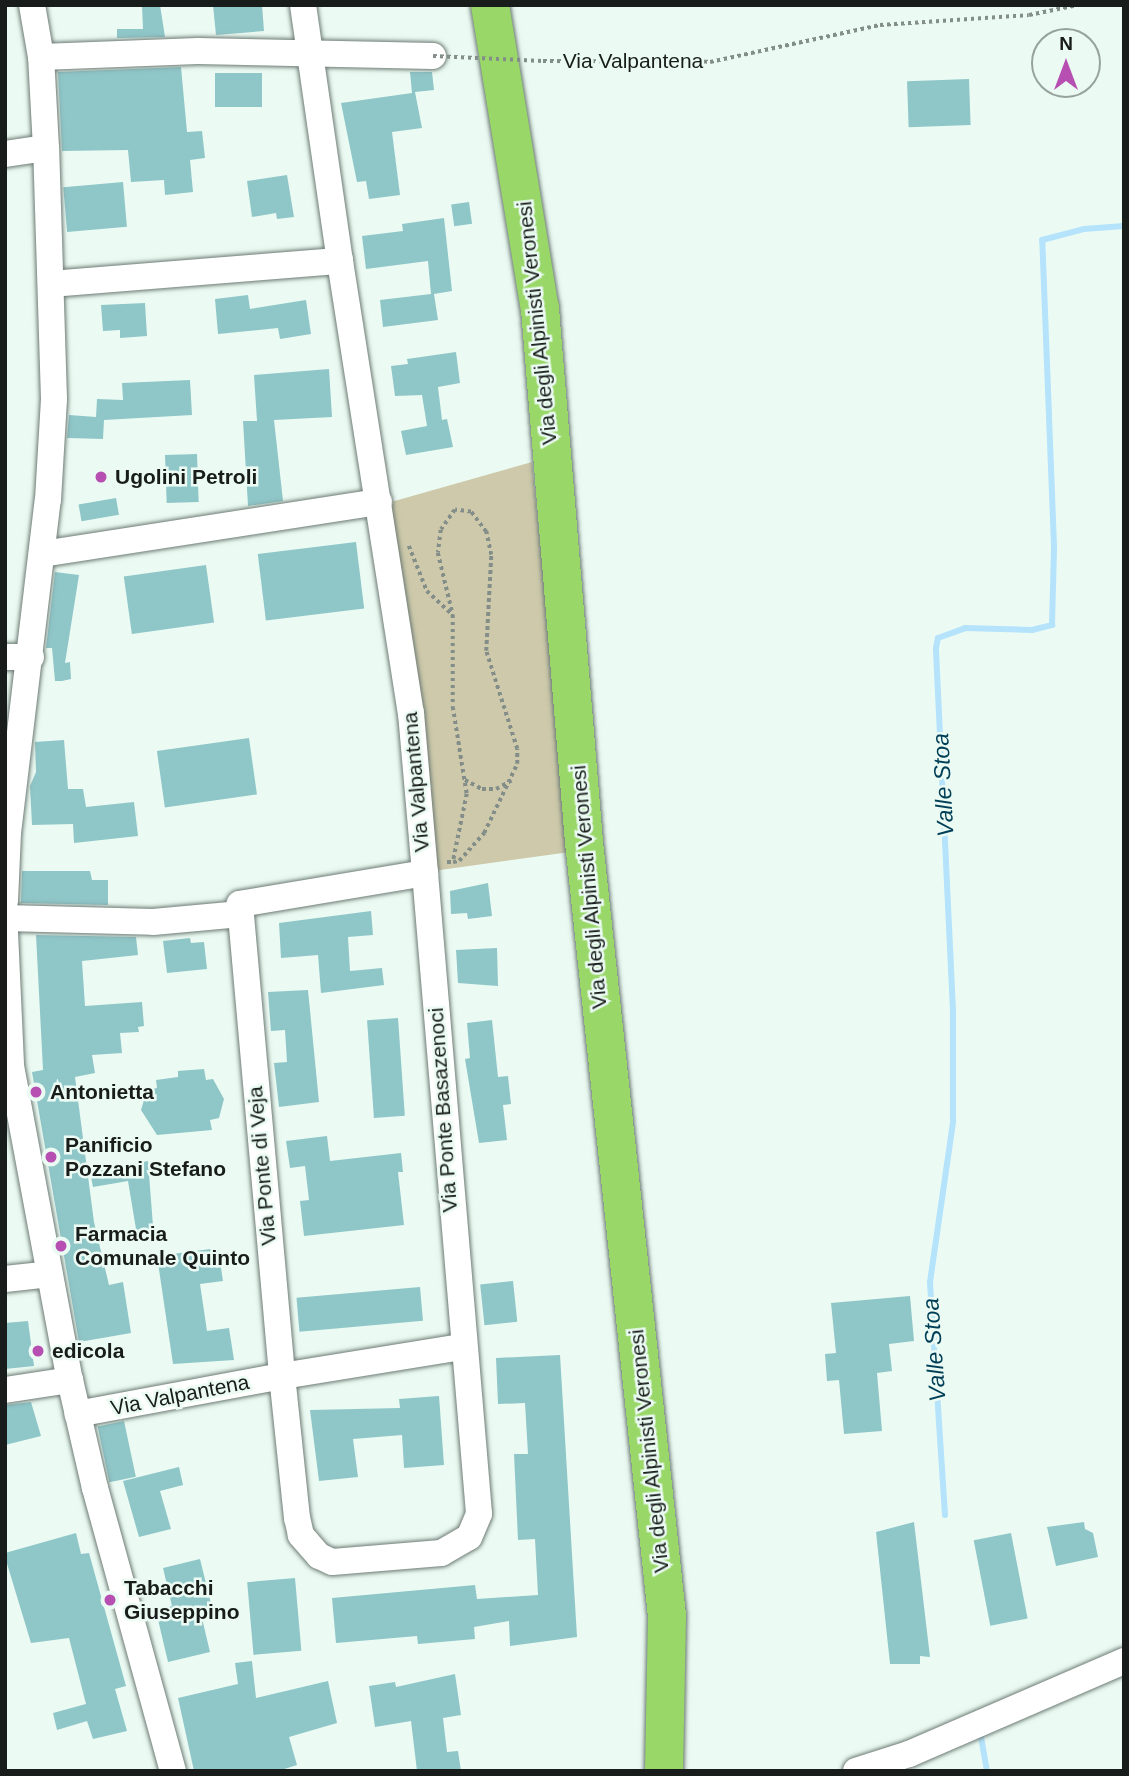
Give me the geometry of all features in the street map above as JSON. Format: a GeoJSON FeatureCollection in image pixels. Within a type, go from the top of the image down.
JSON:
{"type":"FeatureCollection","features":[{"type":"Feature","properties":{"kind":"highway","name":"Via degli Alpinisti Veronesi"},"geometry":{"type":"LineString","coordinates":[[490,5],[540,309],[584,842],[667,1616],[664,1771]]}},
{"type":"Feature","properties":{"kind":"street"},"geometry":{"type":"LineString","coordinates":[[5,901],[18,657],[42,554],[54,399],[41,57],[32,5]]}},
{"type":"Feature","properties":{"kind":"street","name":"Via Valpantena"},"geometry":{"type":"LineString","coordinates":[[5,918],[153,922],[241,914],[240,904],[424,869],[411,713],[379,502],[361,415],[303,5]]}},
{"type":"Feature","properties":{"kind":"street"},"geometry":{"type":"LineString","coordinates":[[41,57],[198,51],[433,56]]}},
{"type":"Feature","properties":{"kind":"street"},"geometry":{"type":"LineString","coordinates":[[5,153],[46,148]]}},
{"type":"Feature","properties":{"kind":"street"},"geometry":{"type":"LineString","coordinates":[[51,284],[340,261]]}},
{"type":"Feature","properties":{"kind":"street"},"geometry":{"type":"LineString","coordinates":[[42,554],[379,502]]}},
{"type":"Feature","properties":{"kind":"street","name":"Via Ponte Basazenoci"},"geometry":{"type":"LineString","coordinates":[[424,869],[462,1347]]}},
{"type":"Feature","properties":{"kind":"street","name":"Via Ponte di Veja"},"geometry":{"type":"LineString","coordinates":[[241,914],[297,1518],[309,1547],[332,1562],[441,1553],[469,1538],[479,1514],[462,1347]]}},
{"type":"Feature","properties":{"kind":"street"},"geometry":{"type":"LineString","coordinates":[[5,932],[10,1066],[70,1380],[173,1771]]}},
{"type":"Feature","properties":{"kind":"street"},"geometry":{"type":"LineString","coordinates":[[5,1279],[50,1274]]}},
{"type":"Feature","properties":{"kind":"street"},"geometry":{"type":"LineString","coordinates":[[282,1376],[462,1347]]}},
{"type":"Feature","properties":{"kind":"street","name":"Via Valpantena"},"geometry":{"type":"LineString","coordinates":[[77,1414],[282,1376]]}},
{"type":"Feature","properties":{"kind":"street"},"geometry":{"type":"LineString","coordinates":[[5,1390],[70,1380]]}},
{"type":"Feature","properties":{"kind":"street"},"geometry":{"type":"LineString","coordinates":[[856,1771],[909,1754],[1124,1661]]}},
{"type":"Feature","properties":{"kind":"path","name":"Via Valpantena"},"geometry":{"type":"LineString","coordinates":[[433,56],[543,61],[710,62],[880,25],[1029,15],[1078,5]]}},
{"type":"Feature","properties":{"kind":"path"},"geometry":{"type":"LineString","coordinates":[[424,869],[459,861],[484,833],[514,779],[517,749],[486,651],[491,555],[477,518],[463,510],[450,512],[439,540],[453,615],[453,707],[464,778],[465,820],[453,862]]}},
{"type":"Feature","properties":{"kind":"path"},"geometry":{"type":"LineString","coordinates":[[383,529],[405,538],[427,591],[453,615]]}},
{"type":"Feature","properties":{"kind":"path"},"geometry":{"type":"LineString","coordinates":[[464,778],[482,789],[496,789],[514,779]]}},
{"type":"Feature","properties":{"kind":"shaded area"},"geometry":{"type":"Polygon","coordinates":[[[532,462],[570,852],[433,871],[384,504],[532,462]]]}},
{"type":"Feature","properties":{"kind":"building"},"geometry":{"type":"Polygon","coordinates":[[[142,5],[160,5],[165,37],[117,38],[117,29],[143,29],[142,5]]]}},
{"type":"Feature","properties":{"kind":"building"},"geometry":{"type":"Polygon","coordinates":[[[213,5],[262,5],[264,31],[216,35],[213,5]]]}},
{"type":"Feature","properties":{"kind":"building"},"geometry":{"type":"Polygon","coordinates":[[[181,67],[187,132],[202,131],[205,158],[190,160],[193,192],[165,195],[164,180],[131,182],[128,150],[62,151],[58,72],[181,67]]]}},
{"type":"Feature","properties":{"kind":"building"},"geometry":{"type":"Polygon","coordinates":[[[410,72],[432,72],[434,90],[415,92],[422,128],[392,132],[400,195],[369,199],[366,181],[357,182],[341,103],[412,93],[410,72]]]}},
{"type":"Feature","properties":{"kind":"building"},"geometry":{"type":"Polygon","coordinates":[[[215,73],[262,73],[262,107],[215,107],[215,73]]]}},
{"type":"Feature","properties":{"kind":"building"},"geometry":{"type":"Polygon","coordinates":[[[969,79],[971,125],[909,127],[907,81],[969,79]]]}},
{"type":"Feature","properties":{"kind":"building"},"geometry":{"type":"Polygon","coordinates":[[[287,175],[294,217],[277,219],[276,213],[252,217],[247,181],[287,175]]]}},
{"type":"Feature","properties":{"kind":"building"},"geometry":{"type":"Polygon","coordinates":[[[123,182],[127,227],[67,232],[63,187],[123,182]]]}},
{"type":"Feature","properties":{"kind":"building"},"geometry":{"type":"Polygon","coordinates":[[[469,202],[472,224],[454,226],[451,205],[469,202]]]}},
{"type":"Feature","properties":{"kind":"building"},"geometry":{"type":"Polygon","coordinates":[[[444,218],[452,291],[434,294],[438,320],[383,327],[380,300],[431,294],[428,261],[366,269],[362,236],[403,231],[402,224],[444,218]]]}},
{"type":"Feature","properties":{"kind":"building"},"geometry":{"type":"Polygon","coordinates":[[[248,295],[250,309],[306,300],[311,334],[280,339],[278,328],[218,334],[215,299],[248,295]]]}},
{"type":"Feature","properties":{"kind":"building"},"geometry":{"type":"Polygon","coordinates":[[[145,303],[147,336],[120,338],[120,330],[103,331],[101,305],[145,303]]]}},
{"type":"Feature","properties":{"kind":"building"},"geometry":{"type":"Polygon","coordinates":[[[456,352],[460,383],[438,387],[442,420],[447,419],[453,447],[406,455],[401,431],[427,426],[422,395],[395,396],[391,366],[408,364],[407,359],[456,352]]]}},
{"type":"Feature","properties":{"kind":"building"},"geometry":{"type":"Polygon","coordinates":[[[329,369],[332,417],[274,420],[283,501],[248,506],[243,421],[257,421],[254,375],[329,369]]]}},
{"type":"Feature","properties":{"kind":"building"},"geometry":{"type":"Polygon","coordinates":[[[190,380],[192,415],[104,420],[103,439],[67,438],[69,415],[96,417],[97,399],[123,400],[122,383],[190,380]]]}},
{"type":"Feature","properties":{"kind":"building"},"geometry":{"type":"Polygon","coordinates":[[[197,454],[199,502],[167,503],[165,455],[197,454]]]}},
{"type":"Feature","properties":{"kind":"building"},"geometry":{"type":"Polygon","coordinates":[[[116,498],[119,515],[82,521],[79,505],[116,498]]]}},
{"type":"Feature","properties":{"kind":"building"},"geometry":{"type":"Polygon","coordinates":[[[356,542],[364,609],[266,621],[258,554],[356,542]]]}},
{"type":"Feature","properties":{"kind":"building"},"geometry":{"type":"Polygon","coordinates":[[[206,565],[214,622],[132,634],[124,577],[206,565]]]}},
{"type":"Feature","properties":{"kind":"building"},"geometry":{"type":"Polygon","coordinates":[[[55,572],[79,575],[65,663],[70,662],[71,679],[62,681],[55,681],[52,648],[46,648],[55,572]]]}},
{"type":"Feature","properties":{"kind":"building"},"geometry":{"type":"Polygon","coordinates":[[[249,738],[257,794],[165,807],[157,751],[249,738]]]}},
{"type":"Feature","properties":{"kind":"building"},"geometry":{"type":"Polygon","coordinates":[[[64,740],[68,789],[83,789],[86,807],[134,802],[138,836],[74,843],[73,824],[32,825],[30,786],[36,772],[35,742],[64,740]]]}},
{"type":"Feature","properties":{"kind":"building"},"geometry":{"type":"Polygon","coordinates":[[[22,871],[90,871],[92,880],[108,880],[108,905],[21,903],[22,871]]]}},
{"type":"Feature","properties":{"kind":"building"},"geometry":{"type":"Polygon","coordinates":[[[488,883],[492,916],[468,919],[467,913],[451,914],[450,891],[488,883]]]}},
{"type":"Feature","properties":{"kind":"building"},"geometry":{"type":"Polygon","coordinates":[[[371,911],[373,935],[348,937],[350,971],[382,968],[384,985],[321,993],[318,955],[281,958],[279,923],[371,911]]]}},
{"type":"Feature","properties":{"kind":"building"},"geometry":{"type":"Polygon","coordinates":[[[36,935],[136,937],[138,955],[82,961],[85,1006],[142,1002],[144,1026],[138,1027],[139,1032],[120,1033],[122,1053],[92,1055],[95,1073],[75,1077],[94,1222],[109,1285],[123,1282],[131,1333],[79,1342],[32,1072],[43,1070],[36,935]]]}},
{"type":"Feature","properties":{"kind":"building"},"geometry":{"type":"Polygon","coordinates":[[[190,938],[191,943],[204,942],[207,969],[167,973],[163,941],[190,938]]]}},
{"type":"Feature","properties":{"kind":"building"},"geometry":{"type":"Polygon","coordinates":[[[497,948],[498,986],[458,983],[456,950],[497,948]]]}},
{"type":"Feature","properties":{"kind":"building"},"geometry":{"type":"Polygon","coordinates":[[[308,990],[319,1102],[279,1107],[274,1063],[287,1062],[285,1030],[271,1031],[268,992],[308,990]]]}},
{"type":"Feature","properties":{"kind":"building"},"geometry":{"type":"Polygon","coordinates":[[[398,1018],[405,1116],[374,1118],[367,1020],[398,1018]]]}},
{"type":"Feature","properties":{"kind":"building"},"geometry":{"type":"Polygon","coordinates":[[[492,1020],[498,1077],[508,1076],[511,1104],[503,1105],[507,1140],[479,1143],[465,1059],[470,1058],[467,1023],[492,1020]]]}},
{"type":"Feature","properties":{"kind":"building"},"geometry":{"type":"Polygon","coordinates":[[[204,1069],[206,1080],[213,1079],[224,1099],[219,1118],[210,1120],[212,1130],[157,1135],[141,1110],[147,1090],[157,1088],[156,1080],[178,1077],[178,1071],[204,1069]]]}},
{"type":"Feature","properties":{"kind":"building"},"geometry":{"type":"Polygon","coordinates":[[[327,1136],[330,1161],[401,1153],[403,1172],[398,1172],[404,1225],[304,1236],[300,1201],[309,1200],[305,1166],[290,1168],[286,1141],[327,1136]]]}},
{"type":"Feature","properties":{"kind":"building"},"geometry":{"type":"Polygon","coordinates":[[[148,1161],[154,1239],[138,1241],[128,1181],[93,1187],[90,1172],[148,1161]]]}},
{"type":"Feature","properties":{"kind":"building"},"geometry":{"type":"Polygon","coordinates":[[[218,1248],[223,1281],[200,1284],[207,1331],[229,1328],[234,1360],[173,1364],[157,1256],[218,1248]]]}},
{"type":"Feature","properties":{"kind":"building"},"geometry":{"type":"Polygon","coordinates":[[[513,1281],[517,1322],[484,1325],[480,1284],[513,1281]]]}},
{"type":"Feature","properties":{"kind":"building"},"geometry":{"type":"Polygon","coordinates":[[[420,1287],[423,1321],[299,1332],[296,1298],[420,1287]]]}},
{"type":"Feature","properties":{"kind":"building"},"geometry":{"type":"Polygon","coordinates":[[[910,1296],[914,1341],[889,1344],[892,1371],[877,1373],[882,1431],[844,1434],[839,1380],[827,1381],[825,1354],[836,1353],[831,1303],[910,1296]]]}},
{"type":"Feature","properties":{"kind":"building"},"geometry":{"type":"Polygon","coordinates":[[[28,1321],[34,1366],[5,1369],[5,1323],[28,1321]]]}},
{"type":"Feature","properties":{"kind":"building"},"geometry":{"type":"Polygon","coordinates":[[[560,1355],[577,1637],[510,1646],[509,1621],[474,1627],[475,1639],[418,1644],[417,1636],[336,1643],[332,1598],[475,1585],[477,1599],[538,1595],[535,1539],[518,1540],[514,1454],[528,1454],[525,1403],[498,1404],[496,1358],[560,1355]]]}},
{"type":"Feature","properties":{"kind":"building"},"geometry":{"type":"Polygon","coordinates":[[[439,1396],[444,1465],[404,1468],[402,1435],[353,1439],[358,1477],[319,1481],[310,1410],[400,1408],[399,1399],[439,1396]]]}},
{"type":"Feature","properties":{"kind":"building"},"geometry":{"type":"Polygon","coordinates":[[[31,1402],[41,1436],[5,1445],[5,1405],[31,1402]]]}},
{"type":"Feature","properties":{"kind":"building"},"geometry":{"type":"Polygon","coordinates":[[[124,1421],[136,1477],[109,1482],[98,1427],[124,1421]]]}},
{"type":"Feature","properties":{"kind":"building"},"geometry":{"type":"Polygon","coordinates":[[[179,1467],[183,1485],[160,1491],[171,1529],[139,1537],[123,1481],[179,1467]]]}},
{"type":"Feature","properties":{"kind":"building"},"geometry":{"type":"Polygon","coordinates":[[[914,1522],[930,1657],[920,1656],[920,1664],[890,1664],[876,1532],[914,1522]]]}},
{"type":"Feature","properties":{"kind":"building"},"geometry":{"type":"Polygon","coordinates":[[[1084,1522],[1085,1529],[1093,1533],[1098,1557],[1056,1566],[1047,1527],[1084,1522]]]}},
{"type":"Feature","properties":{"kind":"building"},"geometry":{"type":"Polygon","coordinates":[[[76,1533],[81,1554],[89,1553],[126,1686],[115,1689],[127,1731],[93,1739],[87,1721],[57,1730],[53,1713],[86,1704],[69,1638],[31,1643],[5,1557],[5,1553],[76,1533]]]}},
{"type":"Feature","properties":{"kind":"building"},"geometry":{"type":"Polygon","coordinates":[[[1011,1533],[1028,1618],[990,1626],[974,1540],[1011,1533]]]}},
{"type":"Feature","properties":{"kind":"building"},"geometry":{"type":"Polygon","coordinates":[[[200,1559],[213,1612],[201,1614],[210,1652],[168,1662],[156,1611],[172,1606],[163,1568],[200,1559]]]}},
{"type":"Feature","properties":{"kind":"building"},"geometry":{"type":"Polygon","coordinates":[[[295,1578],[301,1651],[254,1655],[247,1582],[295,1578]]]}},
{"type":"Feature","properties":{"kind":"building"},"geometry":{"type":"Polygon","coordinates":[[[252,1661],[256,1698],[328,1681],[337,1723],[289,1737],[297,1765],[278,1771],[194,1771],[178,1698],[238,1684],[235,1663],[252,1661]]]}},
{"type":"Feature","properties":{"kind":"building"},"geometry":{"type":"Polygon","coordinates":[[[455,1674],[461,1715],[443,1718],[447,1752],[458,1751],[461,1771],[417,1771],[411,1721],[375,1727],[369,1686],[395,1682],[396,1687],[455,1674]]]}},
{"type":"Feature","properties":{"kind":"waterway","name":"Valle Stoa"},"geometry":{"type":"LineString","coordinates":[[945,1515],[930,1282],[953,1122],[953,1011],[936,648],[938,638],[965,628],[1032,630],[1052,625],[1054,546],[1042,240],[1084,229],[1124,226]]}},
{"type":"Feature","properties":{"kind":"waterway","name":"Valle Stoa"},"geometry":{"type":"LineString","coordinates":[[981,1737],[987,1771]]}},
{"type":"Feature","properties":{"kind":"place","name":"Ugolini Petroli"},"geometry":{"type":"Point","coordinates":[101,477]}},
{"type":"Feature","properties":{"kind":"place","name":"Antonietta"},"geometry":{"type":"Point","coordinates":[36,1092]}},
{"type":"Feature","properties":{"kind":"place","name":"Panificio Pozzani Stefano"},"geometry":{"type":"Point","coordinates":[51,1157]}},
{"type":"Feature","properties":{"kind":"place","name":"Farmacia Comunale Quinto"},"geometry":{"type":"Point","coordinates":[61,1246]}},
{"type":"Feature","properties":{"kind":"place","name":"edicola"},"geometry":{"type":"Point","coordinates":[38,1351]}},
{"type":"Feature","properties":{"kind":"place","name":"Tabacchi Giuseppino"},"geometry":{"type":"Point","coordinates":[110,1600]}}]}
